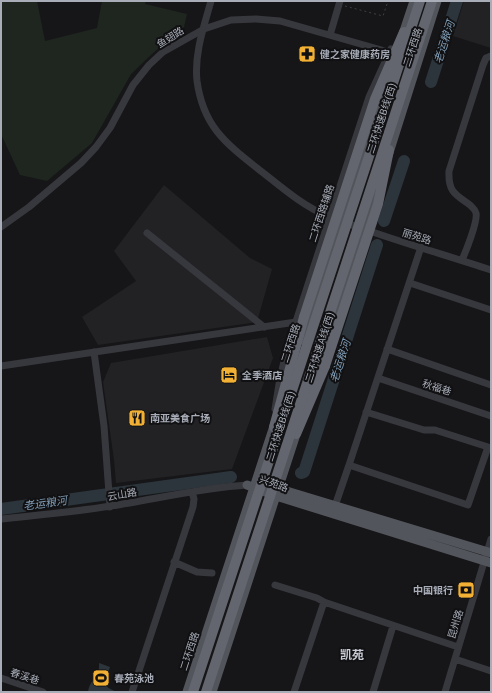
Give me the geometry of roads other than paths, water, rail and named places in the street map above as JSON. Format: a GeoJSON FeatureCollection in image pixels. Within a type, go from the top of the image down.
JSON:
{"type":"FeatureCollection","features":[{"type":"Feature","properties":{"kind":"highway"},"geometry":{"type":"LineString","coordinates":[[274,427],[300,320],[375,99],[387,68],[419,1]]}},
{"type":"Feature","properties":{"kind":"highway","name":"二环快速B线(西)"},"geometry":{"type":"LineString","coordinates":[[193,692],[419,1]]}},
{"type":"Feature","properties":{"kind":"highway","name":"二环快速A线(西)"},"geometry":{"type":"LineString","coordinates":[[206,692],[415,64],[432,1]]}},
{"type":"Feature","properties":{"kind":"highway"},"geometry":{"type":"LineString","coordinates":[[296,434],[325,366],[378,204],[395,122],[415,64]]}},
{"type":"Feature","properties":{"kind":"main road","name":"二环西路"},"geometry":{"type":"LineString","coordinates":[[187,692],[252,486],[274,427],[393,53],[414,1]]}},
{"type":"Feature","properties":{"kind":"main road","name":"二环西路"},"geometry":{"type":"LineString","coordinates":[[212,692],[364,229],[415,64],[437,1]]}},
{"type":"Feature","properties":{"kind":"main road","name":"兴苑路"},"geometry":{"type":"LineString","coordinates":[[252,486],[335,506],[488,557]]}},
{"type":"Feature","properties":{"kind":"main road","name":"兴苑路"},"geometry":{"type":"LineString","coordinates":[[277,492],[488,557]]}},
{"type":"Feature","properties":{"kind":"street","name":"丽苑路"},"geometry":{"type":"LineString","coordinates":[[211,1],[198,53],[197,80],[204,111],[219,136],[234,150],[297,199],[330,217],[491,270]]}},
{"type":"Feature","properties":{"kind":"street"},"geometry":{"type":"LineString","coordinates":[[330,35],[340,3]]}},
{"type":"Feature","properties":{"kind":"street","name":"鱼翅路"},"geometry":{"type":"LineString","coordinates":[[1,227],[35,202],[81,163],[96,147],[110,128],[134,85],[149,65],[163,52],[204,29],[231,20],[256,19],[280,21],[393,53],[415,64]]}},
{"type":"Feature","properties":{"kind":"street","name":"二环西路辅路"},"geometry":{"type":"LineString","coordinates":[[300,320],[330,217],[369,97],[393,53]]}},
{"type":"Feature","properties":{"kind":"street"},"geometry":{"type":"LineString","coordinates":[[462,260],[476,221],[476,214],[474,208],[455,194],[450,188],[448,182],[449,171],[483,65],[486,58],[491,56]]}},
{"type":"Feature","properties":{"kind":"street"},"geometry":{"type":"LineString","coordinates":[[147,233],[264,327]]}},
{"type":"Feature","properties":{"kind":"street"},"geometry":{"type":"LineString","coordinates":[[335,506],[421,247]]}},
{"type":"Feature","properties":{"kind":"street"},"geometry":{"type":"LineString","coordinates":[[410,283],[491,310]]}},
{"type":"Feature","properties":{"kind":"street"},"geometry":{"type":"LineString","coordinates":[[1,366],[264,327],[300,320]]}},
{"type":"Feature","properties":{"kind":"street"},"geometry":{"type":"LineString","coordinates":[[387,350],[491,385]]}},
{"type":"Feature","properties":{"kind":"street"},"geometry":{"type":"LineString","coordinates":[[94,352],[104,426],[110,506]]}},
{"type":"Feature","properties":{"kind":"street","name":"秋福巷"},"geometry":{"type":"LineString","coordinates":[[378,378],[491,416]]}},
{"type":"Feature","properties":{"kind":"street"},"geometry":{"type":"LineString","coordinates":[[349,465],[468,505],[488,447],[435,430],[424,430],[366,412]]}},
{"type":"Feature","properties":{"kind":"street","name":"云山路"},"geometry":{"type":"LineString","coordinates":[[1,519],[110,506],[229,486],[252,486]]}},
{"type":"Feature","properties":{"kind":"street"},"geometry":{"type":"LineString","coordinates":[[132,692],[193,507],[194,499],[192,492]]}},
{"type":"Feature","properties":{"kind":"street","name":"昆州路"},"geometry":{"type":"LineString","coordinates":[[445,692],[488,557],[491,539]]}},
{"type":"Feature","properties":{"kind":"street"},"geometry":{"type":"LineString","coordinates":[[174,562],[197,572],[212,573]]}},
{"type":"Feature","properties":{"kind":"street"},"geometry":{"type":"LineString","coordinates":[[275,585],[317,598],[324,602],[458,648]]}},
{"type":"Feature","properties":{"kind":"street"},"geometry":{"type":"LineString","coordinates":[[294,692],[324,602]]}},
{"type":"Feature","properties":{"kind":"street"},"geometry":{"type":"LineString","coordinates":[[373,692],[393,626]]}},
{"type":"Feature","properties":{"kind":"street"},"geometry":{"type":"LineString","coordinates":[[455,659],[491,671]]}},
{"type":"Feature","properties":{"kind":"street","name":"春溪巷"},"geometry":{"type":"LineString","coordinates":[[1,678],[43,692]]}},
{"type":"Feature","properties":{"kind":"waterway","name":"老运粮河"},"geometry":{"type":"LineString","coordinates":[[431,82],[457,1]]}},
{"type":"Feature","properties":{"kind":"waterway","name":"老运粮河"},"geometry":{"type":"LineString","coordinates":[[384,221],[404,161]]}},
{"type":"Feature","properties":{"kind":"waterway","name":"老运粮河"},"geometry":{"type":"LineString","coordinates":[[301,473],[304,472],[377,245]]}},
{"type":"Feature","properties":{"kind":"waterway","name":"老运粮河"},"geometry":{"type":"LineString","coordinates":[[1,509],[231,477]]}},
{"type":"Feature","properties":{"kind":"place","name":"健之家健康药房"},"geometry":{"type":"Point","coordinates":[307,54]}},
{"type":"Feature","properties":{"kind":"place","name":"全季酒店"},"geometry":{"type":"Point","coordinates":[229,375]}},
{"type":"Feature","properties":{"kind":"place","name":"南亚美食广场"},"geometry":{"type":"Point","coordinates":[137,418]}},
{"type":"Feature","properties":{"kind":"place","name":"中国银行"},"geometry":{"type":"Point","coordinates":[466,590]}},
{"type":"Feature","properties":{"kind":"place","name":"春苑泳池"},"geometry":{"type":"Point","coordinates":[101,678]}},
{"type":"Feature","properties":{"kind":"district","name":"凯苑"},"geometry":{"type":"Point","coordinates":[352,655]}}]}
